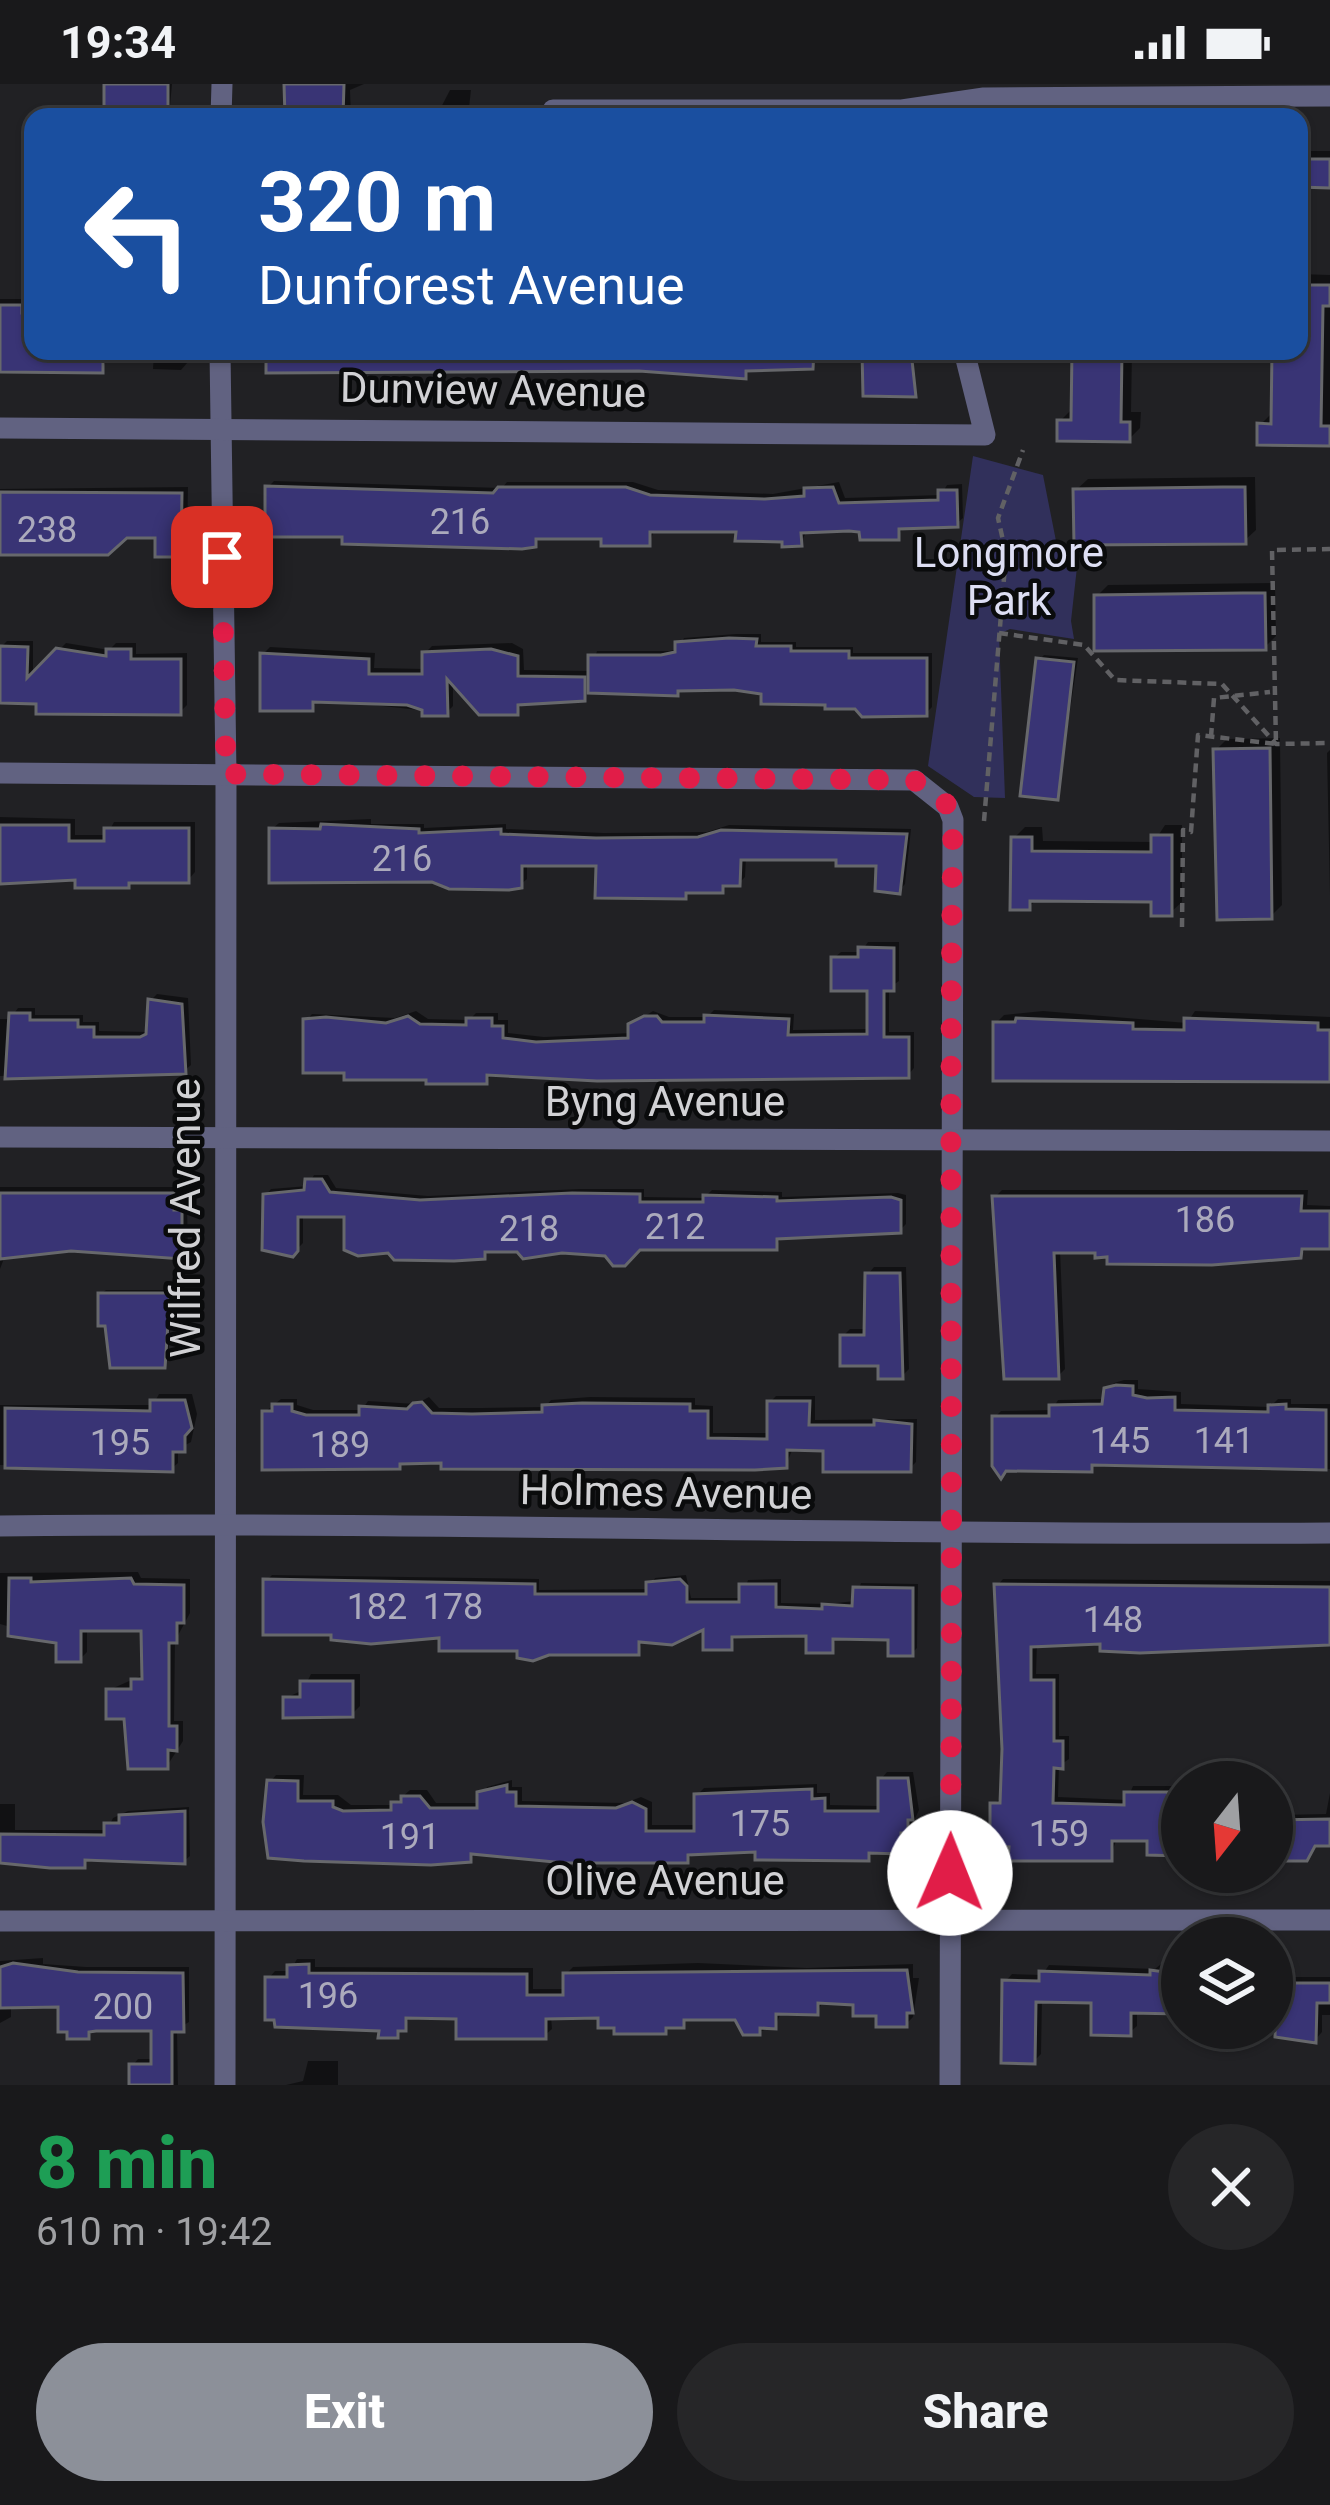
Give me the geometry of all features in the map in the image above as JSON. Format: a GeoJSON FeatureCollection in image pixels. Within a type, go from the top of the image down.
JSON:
{"type":"FeatureCollection","features":[{"type":"Feature","properties":{"kind":"street"},"geometry":{"type":"LineString","coordinates":[[913,108],[984,98],[1330,96]]}},
{"type":"Feature","properties":{"kind":"street","name":"Wilfred Avenue"},"geometry":{"type":"LineString","coordinates":[[220,360],[226,774],[225,2085]]}},
{"type":"Feature","properties":{"kind":"street","name":"Dunview Avenue"},"geometry":{"type":"LineString","coordinates":[[0,428],[985,435],[966,360]]}},
{"type":"Feature","properties":{"kind":"street"},"geometry":{"type":"LineString","coordinates":[[0,773],[914,780],[949,806],[953,820],[949,1142],[954,1536],[950,2085]]}},
{"type":"Feature","properties":{"kind":"street","name":"Byng Avenue"},"geometry":{"type":"LineString","coordinates":[[0,1137],[1330,1141]]}},
{"type":"Feature","properties":{"kind":"street","name":"Holmes Avenue"},"geometry":{"type":"LineString","coordinates":[[0,1526],[223,1523],[954,1536],[1330,1533]]}},
{"type":"Feature","properties":{"kind":"street","name":"Olive Avenue"},"geometry":{"type":"LineString","coordinates":[[0,1921],[1330,1920]]}},
{"type":"Feature","properties":{"kind":"path"},"geometry":{"type":"LineString","coordinates":[[984,821],[1006,554],[998,518],[1023,450]]}},
{"type":"Feature","properties":{"kind":"path"},"geometry":{"type":"LineString","coordinates":[[1276,744],[1272,550],[1330,549]]}},
{"type":"Feature","properties":{"kind":"path"},"geometry":{"type":"LineString","coordinates":[[999,634],[1084,645],[1115,680],[1222,684],[1276,744]]}},
{"type":"Feature","properties":{"kind":"path"},"geometry":{"type":"LineString","coordinates":[[1211,737],[1214,698],[1273,692]]}},
{"type":"Feature","properties":{"kind":"path"},"geometry":{"type":"LineString","coordinates":[[1182,926],[1183,830],[1191,832],[1198,735],[1276,744],[1330,743]]}},
{"type":"Feature","properties":{"kind":"green space","name":"Longmore Park"},"geometry":{"type":"Polygon","coordinates":[[[973,456],[1043,475],[1057,546],[1079,549],[1071,621],[1074,639],[1010,629],[999,634],[1005,798],[974,797],[928,766],[973,456]]]}},
{"type":"Feature","properties":{"kind":"building"},"geometry":{"type":"Polygon","coordinates":[[[104,84],[168,84],[168,108],[104,108],[104,84]]]}},
{"type":"Feature","properties":{"kind":"building"},"geometry":{"type":"Polygon","coordinates":[[[284,84],[344,84],[343,108],[285,108],[284,84]]]}},
{"type":"Feature","properties":{"kind":"building"},"geometry":{"type":"Polygon","coordinates":[[[1308,159],[1330,159],[1330,188],[1308,187],[1308,159]]]}},
{"type":"Feature","properties":{"kind":"building"},"geometry":{"type":"Polygon","coordinates":[[[1308,285],[1330,285],[1330,306],[1323,306],[1321,426],[1330,426],[1330,446],[1257,445],[1257,423],[1271,424],[1272,360],[1308,360],[1308,285]]]}},
{"type":"Feature","properties":{"kind":"building"},"geometry":{"type":"Polygon","coordinates":[[[0,305],[22,305],[24,360],[103,360],[103,373],[0,372],[0,305]]]}},
{"type":"Feature","properties":{"kind":"building"},"geometry":{"type":"Polygon","coordinates":[[[266,360],[814,360],[813,369],[746,371],[746,379],[639,371],[266,373],[266,360]]]}},
{"type":"Feature","properties":{"kind":"building"},"geometry":{"type":"Polygon","coordinates":[[[862,360],[912,360],[916,397],[863,396],[862,360]]]}},
{"type":"Feature","properties":{"kind":"building"},"geometry":{"type":"Polygon","coordinates":[[[1072,360],[1122,360],[1121,422],[1130,422],[1130,442],[1057,441],[1057,420],[1071,420],[1072,360]]]}},
{"type":"Feature","properties":{"kind":"building"},"geometry":{"type":"Polygon","coordinates":[[[265,486],[493,493],[498,487],[626,487],[650,495],[765,499],[804,496],[804,488],[833,487],[839,503],[938,500],[938,490],[957,490],[958,527],[899,529],[899,540],[860,540],[859,532],[849,531],[801,533],[802,546],[782,547],[782,542],[735,541],[736,532],[650,532],[650,546],[601,546],[601,539],[536,539],[536,547],[522,549],[342,544],[342,537],[265,537],[265,486]]]}},
{"type":"Feature","properties":{"kind":"building"},"geometry":{"type":"Polygon","coordinates":[[[1245,487],[1246,544],[1074,545],[1073,489],[1245,487]]]}},
{"type":"Feature","properties":{"kind":"building"},"geometry":{"type":"Polygon","coordinates":[[[0,492],[182,493],[181,557],[155,557],[155,538],[127,538],[108,555],[0,555],[0,492]]]}},
{"type":"Feature","properties":{"kind":"building"},"geometry":{"type":"Polygon","coordinates":[[[1265,593],[1266,650],[1094,651],[1094,595],[1265,593]]]}},
{"type":"Feature","properties":{"kind":"building"},"geometry":{"type":"Polygon","coordinates":[[[757,639],[756,646],[791,646],[791,651],[849,651],[849,658],[927,658],[927,716],[862,717],[855,709],[825,709],[825,705],[761,704],[761,694],[734,690],[678,691],[678,696],[588,693],[588,655],[661,655],[675,652],[675,642],[757,639]]]}},
{"type":"Feature","properties":{"kind":"building"},"geometry":{"type":"Polygon","coordinates":[[[0,646],[28,647],[27,678],[56,648],[106,656],[106,649],[131,649],[131,659],[181,659],[181,715],[36,714],[36,704],[0,703],[0,646]]]}},
{"type":"Feature","properties":{"kind":"building"},"geometry":{"type":"Polygon","coordinates":[[[491,649],[518,656],[518,676],[585,677],[585,701],[518,705],[518,715],[479,715],[447,679],[448,716],[422,716],[422,710],[407,705],[313,702],[313,711],[260,711],[260,653],[369,659],[369,674],[422,674],[422,652],[491,649]]]}},
{"type":"Feature","properties":{"kind":"building"},"geometry":{"type":"Polygon","coordinates":[[[1036,658],[1074,662],[1058,800],[1020,796],[1036,658]]]}},
{"type":"Feature","properties":{"kind":"building"},"geometry":{"type":"Polygon","coordinates":[[[1270,748],[1272,919],[1217,920],[1213,749],[1270,748]]]}},
{"type":"Feature","properties":{"kind":"building"},"geometry":{"type":"Polygon","coordinates":[[[321,824],[419,829],[419,833],[501,829],[501,834],[596,838],[698,837],[721,830],[907,834],[900,894],[875,891],[876,866],[836,866],[836,860],[741,860],[740,886],[723,886],[723,893],[686,893],[686,899],[595,898],[596,866],[522,866],[522,888],[509,890],[449,889],[432,882],[269,883],[269,828],[320,829],[321,824]]]}},
{"type":"Feature","properties":{"kind":"building"},"geometry":{"type":"Polygon","coordinates":[[[0,825],[69,825],[69,841],[104,841],[104,828],[189,828],[189,883],[129,883],[129,888],[75,888],[75,880],[0,884],[0,825]]]}},
{"type":"Feature","properties":{"kind":"building"},"geometry":{"type":"Polygon","coordinates":[[[1151,835],[1172,835],[1172,916],[1151,916],[1151,902],[1030,901],[1030,910],[1010,910],[1011,837],[1032,837],[1032,851],[1151,852],[1151,835]]]}},
{"type":"Feature","properties":{"kind":"building"},"geometry":{"type":"Polygon","coordinates":[[[858,947],[894,948],[894,991],[884,991],[884,1037],[909,1037],[909,1078],[597,1081],[487,1075],[487,1084],[426,1084],[426,1080],[344,1080],[344,1073],[303,1073],[303,1019],[326,1017],[386,1023],[408,1016],[420,1024],[466,1025],[466,1018],[492,1018],[492,1026],[503,1026],[503,1038],[536,1042],[628,1038],[628,1024],[644,1016],[657,1016],[662,1022],[704,1022],[704,1015],[789,1019],[788,1035],[867,1034],[867,991],[831,991],[831,957],[858,957],[858,947]]]}},
{"type":"Feature","properties":{"kind":"building"},"geometry":{"type":"Polygon","coordinates":[[[148,999],[182,1004],[186,1074],[5,1079],[9,1013],[30,1013],[30,1020],[78,1020],[78,1027],[94,1027],[94,1037],[140,1037],[146,1034],[148,999]]]}},
{"type":"Feature","properties":{"kind":"building"},"geometry":{"type":"Polygon","coordinates":[[[1016,1018],[1184,1030],[1184,1018],[1318,1023],[1318,1030],[1330,1030],[1330,1082],[993,1081],[993,1022],[1015,1022],[1016,1018]]]}},
{"type":"Feature","properties":{"kind":"building"},"geometry":{"type":"Polygon","coordinates":[[[305,1179],[322,1179],[330,1192],[420,1200],[572,1193],[640,1194],[640,1202],[703,1202],[703,1195],[777,1197],[777,1201],[891,1197],[901,1200],[901,1233],[777,1239],[777,1250],[640,1250],[625,1266],[613,1266],[605,1256],[562,1253],[523,1259],[517,1252],[485,1252],[485,1259],[454,1261],[394,1260],[388,1253],[358,1256],[344,1250],[344,1217],[298,1217],[298,1251],[293,1257],[262,1250],[263,1194],[304,1190],[305,1179]]]}},
{"type":"Feature","properties":{"kind":"building"},"geometry":{"type":"Polygon","coordinates":[[[0,1193],[174,1193],[174,1210],[182,1210],[182,1259],[71,1251],[0,1259],[0,1193]]]}},
{"type":"Feature","properties":{"kind":"building"},"geometry":{"type":"Polygon","coordinates":[[[992,1196],[1302,1196],[1301,1211],[1330,1211],[1330,1249],[1302,1249],[1301,1258],[1212,1265],[1107,1264],[1107,1257],[1095,1258],[1095,1253],[1054,1253],[1059,1379],[1004,1379],[992,1196]]]}},
{"type":"Feature","properties":{"kind":"building"},"geometry":{"type":"Polygon","coordinates":[[[865,1273],[900,1273],[903,1379],[878,1379],[878,1366],[840,1366],[840,1335],[864,1335],[865,1273]]]}},
{"type":"Feature","properties":{"kind":"building"},"geometry":{"type":"Polygon","coordinates":[[[98,1293],[170,1293],[165,1368],[110,1368],[105,1326],[98,1326],[98,1293]]]}},
{"type":"Feature","properties":{"kind":"building"},"geometry":{"type":"Polygon","coordinates":[[[1133,1386],[1133,1395],[1147,1398],[1175,1397],[1175,1410],[1268,1412],[1268,1405],[1286,1404],[1286,1409],[1326,1410],[1326,1470],[1092,1465],[1092,1472],[1006,1471],[1001,1479],[992,1466],[992,1416],[1049,1416],[1049,1405],[1102,1404],[1104,1388],[1133,1386]]]}},
{"type":"Feature","properties":{"kind":"building"},"geometry":{"type":"Polygon","coordinates":[[[150,1400],[185,1400],[192,1428],[185,1436],[185,1452],[173,1452],[173,1472],[5,1468],[5,1408],[150,1411],[150,1400]]]}},
{"type":"Feature","properties":{"kind":"building"},"geometry":{"type":"Polygon","coordinates":[[[767,1401],[810,1401],[809,1425],[874,1425],[874,1420],[912,1424],[911,1472],[823,1472],[823,1451],[787,1450],[787,1468],[755,1470],[441,1469],[441,1463],[400,1464],[400,1469],[262,1470],[262,1411],[272,1411],[272,1404],[292,1404],[292,1411],[306,1415],[359,1415],[359,1406],[407,1409],[422,1402],[432,1413],[472,1414],[542,1412],[542,1405],[582,1403],[690,1404],[690,1411],[708,1411],[708,1438],[767,1439],[767,1401]]]}},
{"type":"Feature","properties":{"kind":"building"},"geometry":{"type":"Polygon","coordinates":[[[9,1578],[31,1578],[31,1582],[131,1578],[134,1584],[184,1585],[184,1623],[177,1623],[177,1643],[169,1643],[169,1726],[177,1726],[177,1751],[168,1750],[168,1769],[128,1769],[124,1719],[106,1719],[106,1689],[131,1689],[131,1679],[142,1679],[141,1631],[81,1631],[81,1662],[56,1662],[56,1643],[8,1636],[9,1578]]]}},
{"type":"Feature","properties":{"kind":"building"},"geometry":{"type":"Polygon","coordinates":[[[263,1579],[535,1584],[535,1594],[646,1594],[646,1582],[680,1579],[687,1586],[687,1602],[739,1602],[739,1584],[776,1584],[776,1607],[822,1609],[822,1604],[852,1606],[853,1587],[913,1588],[913,1656],[888,1656],[888,1640],[833,1639],[833,1653],[806,1653],[806,1636],[732,1637],[732,1650],[703,1650],[703,1630],[672,1645],[639,1642],[639,1655],[549,1655],[533,1661],[517,1658],[517,1651],[439,1651],[439,1638],[371,1644],[331,1640],[331,1635],[263,1635],[263,1579]]]}},
{"type":"Feature","properties":{"kind":"building"},"geometry":{"type":"Polygon","coordinates":[[[994,1584],[1330,1587],[1330,1645],[1140,1653],[1100,1651],[1100,1644],[1031,1647],[1031,1680],[1054,1680],[1054,1741],[1063,1741],[1063,1769],[1054,1768],[1053,1803],[1124,1805],[1124,1792],[1161,1792],[1161,1855],[1147,1855],[1147,1841],[1112,1841],[1112,1861],[1008,1861],[1009,1847],[990,1846],[990,1803],[1000,1803],[994,1584]]]}},
{"type":"Feature","properties":{"kind":"building"},"geometry":{"type":"Polygon","coordinates":[[[300,1681],[353,1681],[353,1717],[283,1718],[283,1697],[300,1697],[300,1681]]]}},
{"type":"Feature","properties":{"kind":"building"},"geometry":{"type":"Polygon","coordinates":[[[878,1778],[908,1778],[913,1820],[908,1820],[908,1833],[901,1833],[901,1854],[869,1853],[869,1861],[755,1860],[755,1852],[688,1855],[688,1863],[565,1863],[471,1854],[471,1862],[431,1865],[304,1861],[268,1858],[263,1822],[267,1780],[298,1781],[298,1801],[333,1801],[333,1807],[343,1811],[391,1810],[391,1802],[401,1802],[401,1796],[420,1796],[430,1808],[477,1808],[477,1792],[507,1785],[507,1792],[516,1792],[516,1806],[616,1808],[632,1802],[646,1809],[646,1831],[694,1831],[694,1794],[812,1789],[812,1799],[825,1798],[825,1811],[878,1811],[878,1778]]]}},
{"type":"Feature","properties":{"kind":"building"},"geometry":{"type":"Polygon","coordinates":[[[185,1811],[185,1864],[85,1860],[85,1868],[50,1868],[0,1863],[0,1834],[104,1835],[104,1823],[119,1823],[119,1815],[185,1811]]]}},
{"type":"Feature","properties":{"kind":"building"},"geometry":{"type":"Polygon","coordinates":[[[1330,1819],[1330,1846],[1315,1846],[1307,1861],[1293,1861],[1293,1820],[1330,1819]]]}},
{"type":"Feature","properties":{"kind":"building"},"geometry":{"type":"Polygon","coordinates":[[[13,1963],[78,1972],[183,1973],[184,2032],[172,2032],[172,2085],[129,2085],[129,2064],[151,2064],[151,2031],[96,2031],[89,2032],[89,2039],[67,2039],[67,2032],[58,2032],[58,2007],[0,2008],[0,1967],[13,1963]]]}},
{"type":"Feature","properties":{"kind":"building"},"geometry":{"type":"Polygon","coordinates":[[[309,1964],[309,1973],[527,1974],[527,1995],[563,1995],[563,1973],[907,1970],[913,2013],[907,2013],[907,2027],[876,2027],[876,2016],[853,2016],[853,2005],[818,2003],[818,2015],[776,2014],[776,2029],[760,2028],[760,2035],[743,2035],[735,2020],[684,2020],[684,2028],[666,2028],[666,2034],[614,2034],[614,2028],[598,2028],[598,2018],[546,2019],[546,2039],[456,2039],[456,2019],[406,2018],[406,2031],[398,2031],[398,2038],[378,2038],[379,2031],[275,2027],[274,2020],[265,2020],[265,1977],[287,1977],[287,1965],[309,1964]]]}},
{"type":"Feature","properties":{"kind":"building"},"geometry":{"type":"Polygon","coordinates":[[[1150,1970],[1161,1971],[1161,2014],[1131,2013],[1131,2036],[1091,2035],[1091,2003],[1036,2002],[1035,2064],[1001,2063],[1002,1980],[1039,1981],[1039,1971],[1150,1975],[1150,1970]]]}},
{"type":"Feature","properties":{"kind":"building"},"geometry":{"type":"Polygon","coordinates":[[[1293,1983],[1330,1983],[1330,2003],[1317,2003],[1316,2043],[1293,2040],[1293,1983]]]}},
{"type":"Feature","properties":{"kind":"route"},"geometry":{"type":"LineString","coordinates":[[222,557],[226,774],[914,780],[949,806],[953,820],[949,1142],[955,1487],[950,1873]]}}]}
